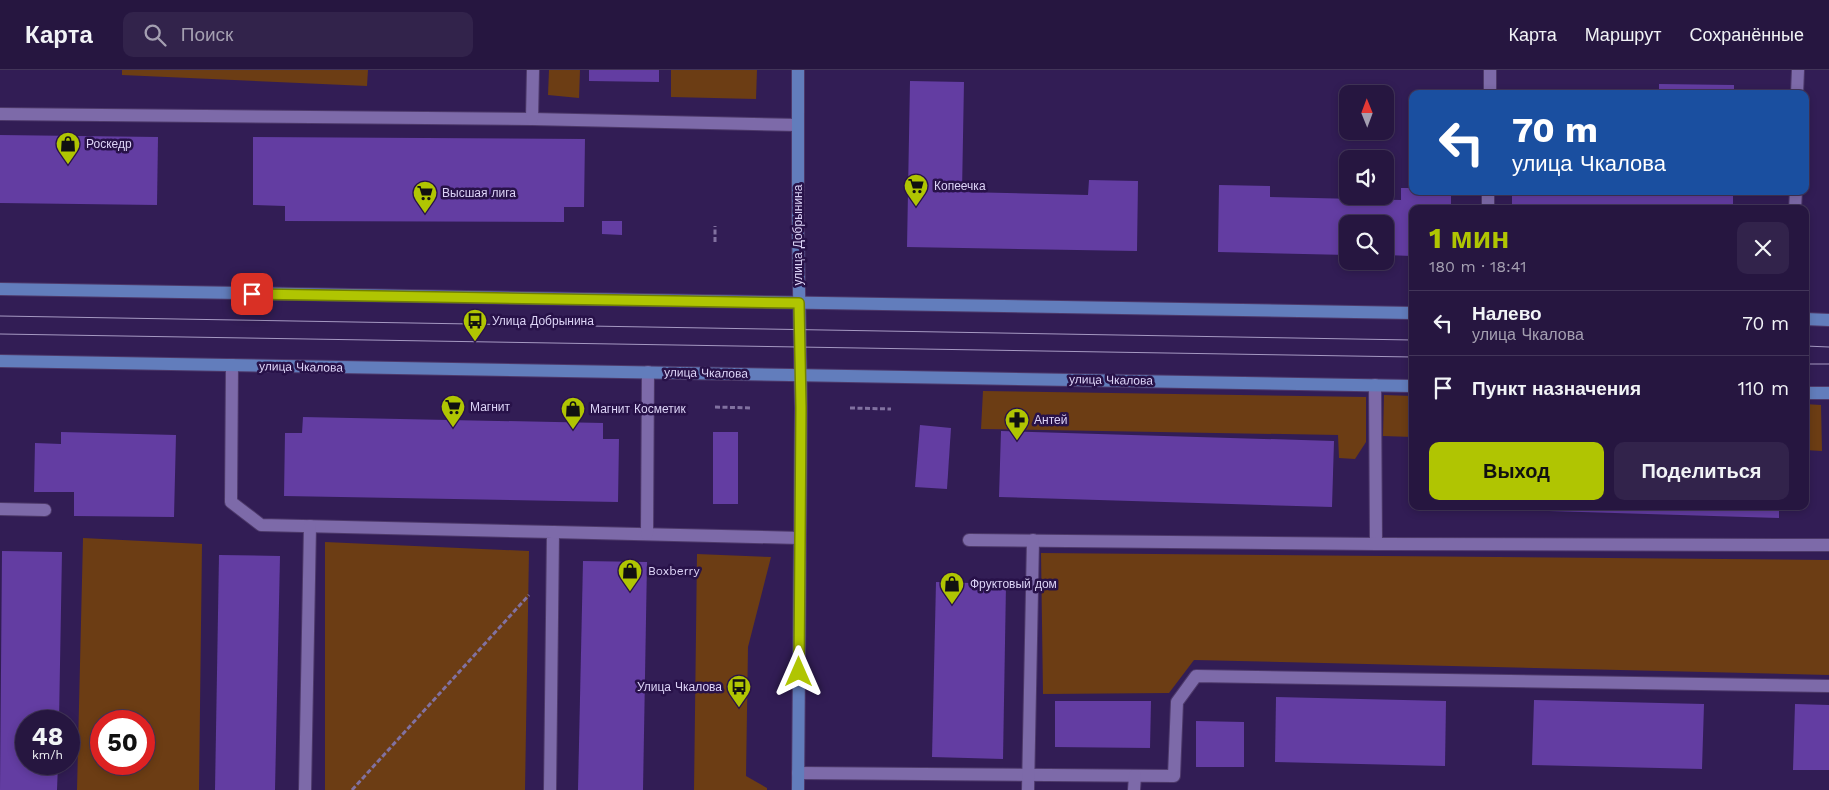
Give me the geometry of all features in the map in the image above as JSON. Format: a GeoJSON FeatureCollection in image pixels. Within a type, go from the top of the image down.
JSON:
{"type":"FeatureCollection","features":[{"type":"Feature","properties":{"kind":"main road","name":"улица Добрынина"},"geometry":{"type":"LineString","coordinates":[[798,70],[800,374],[798,790]]}},
{"type":"Feature","properties":{"kind":"main road"},"geometry":{"type":"LineString","coordinates":[[0,290],[1409,313]]}},
{"type":"Feature","properties":{"kind":"main road"},"geometry":{"type":"LineString","coordinates":[[1809,319],[1829,320]]}},
{"type":"Feature","properties":{"kind":"main road","name":"улица Чкалова"},"geometry":{"type":"LineString","coordinates":[[0,361],[1409,386]]}},
{"type":"Feature","properties":{"kind":"main road"},"geometry":{"type":"LineString","coordinates":[[1809,393],[1829,393]]}},
{"type":"Feature","properties":{"kind":"lane"},"geometry":{"type":"LineString","coordinates":[[532,119],[533,70]]}},
{"type":"Feature","properties":{"kind":"lane"},"geometry":{"type":"LineString","coordinates":[[1490,70],[1490,90]]}},
{"type":"Feature","properties":{"kind":"lane"},"geometry":{"type":"LineString","coordinates":[[1797,90],[1798,70]]}},
{"type":"Feature","properties":{"kind":"lane"},"geometry":{"type":"LineString","coordinates":[[0,114],[532,119],[798,125]]}},
{"type":"Feature","properties":{"kind":"lane"},"geometry":{"type":"LineString","coordinates":[[232,366],[231,502],[261,525],[800,538]]}},
{"type":"Feature","properties":{"kind":"lane"},"geometry":{"type":"LineString","coordinates":[[647,534],[648,372]]}},
{"type":"Feature","properties":{"kind":"lane"},"geometry":{"type":"LineString","coordinates":[[1375,385],[1376,544]]}},
{"type":"Feature","properties":{"kind":"lane"},"geometry":{"type":"LineString","coordinates":[[0,509],[45,510]]}},
{"type":"Feature","properties":{"kind":"lane"},"geometry":{"type":"LineString","coordinates":[[305,790],[310,526]]}},
{"type":"Feature","properties":{"kind":"lane"},"geometry":{"type":"LineString","coordinates":[[550,790],[553,532]]}},
{"type":"Feature","properties":{"kind":"lane"},"geometry":{"type":"LineString","coordinates":[[969,540],[1376,544],[1829,545]]}},
{"type":"Feature","properties":{"kind":"lane"},"geometry":{"type":"LineString","coordinates":[[1028,790],[1033,540]]}},
{"type":"Feature","properties":{"kind":"lane"},"geometry":{"type":"LineString","coordinates":[[798,773],[1174,776],[1177,702],[1196,676],[1829,686]]}},
{"type":"Feature","properties":{"kind":"lane"},"geometry":{"type":"LineString","coordinates":[[1134,790],[1135,776]]}},
{"type":"Feature","properties":{"kind":"path"},"geometry":{"type":"LineString","coordinates":[[715,226],[715,242]]}},
{"type":"Feature","properties":{"kind":"path"},"geometry":{"type":"LineString","coordinates":[[715,407],[752,408]]}},
{"type":"Feature","properties":{"kind":"path"},"geometry":{"type":"LineString","coordinates":[[850,408],[891,409]]}},
{"type":"Feature","properties":{"kind":"path"},"geometry":{"type":"LineString","coordinates":[[352,790],[553,568]]}},
{"type":"Feature","properties":{"kind":"shaded area"},"geometry":{"type":"Polygon","coordinates":[[[122,70],[368,70],[367,86],[122,75],[122,70]]]}},
{"type":"Feature","properties":{"kind":"shaded area"},"geometry":{"type":"Polygon","coordinates":[[[549,70],[580,70],[579,98],[548,95],[549,70]]]}},
{"type":"Feature","properties":{"kind":"shaded area"},"geometry":{"type":"Polygon","coordinates":[[[671,70],[757,70],[756,99],[671,97],[671,70]]]}},
{"type":"Feature","properties":{"kind":"shaded area"},"geometry":{"type":"Polygon","coordinates":[[[983,391],[1366,397],[1366,442],[1355,459],[1339,458],[1338,435],[981,429],[983,391]]]}},
{"type":"Feature","properties":{"kind":"shaded area"},"geometry":{"type":"Polygon","coordinates":[[[1384,395],[1409,396],[1409,437],[1383,436],[1384,395]]]}},
{"type":"Feature","properties":{"kind":"shaded area"},"geometry":{"type":"Polygon","coordinates":[[[1809,404],[1821,405],[1822,451],[1809,450],[1809,404]]]}},
{"type":"Feature","properties":{"kind":"shaded area"},"geometry":{"type":"Polygon","coordinates":[[[83,538],[202,544],[199,790],[77,790],[77,775],[80,775],[79,710],[83,538]]]}},
{"type":"Feature","properties":{"kind":"shaded area"},"geometry":{"type":"Polygon","coordinates":[[[325,542],[529,551],[525,790],[325,790],[325,542]]]}},
{"type":"Feature","properties":{"kind":"shaded area"},"geometry":{"type":"Polygon","coordinates":[[[1041,553],[1829,560],[1829,675],[1194,660],[1169,693],[1043,694],[1041,553]]]}},
{"type":"Feature","properties":{"kind":"shaded area"},"geometry":{"type":"Polygon","coordinates":[[[697,554],[771,557],[748,647],[746,776],[767,788],[767,790],[694,790],[697,554]]]}},
{"type":"Feature","properties":{"kind":"building"},"geometry":{"type":"Polygon","coordinates":[[[589,70],[659,70],[659,82],[589,81],[589,70]]]}},
{"type":"Feature","properties":{"kind":"building"},"geometry":{"type":"Polygon","coordinates":[[[910,81],[964,82],[962,192],[1088,195],[1089,180],[1138,181],[1137,251],[907,247],[910,81]]]}},
{"type":"Feature","properties":{"kind":"building"},"geometry":{"type":"Polygon","coordinates":[[[1659,84],[1734,85],[1734,90],[1659,90],[1659,84]]]}},
{"type":"Feature","properties":{"kind":"building"},"geometry":{"type":"Polygon","coordinates":[[[0,135],[158,137],[157,205],[0,203],[0,135]]]}},
{"type":"Feature","properties":{"kind":"building"},"geometry":{"type":"Polygon","coordinates":[[[253,137],[585,139],[584,207],[564,207],[564,222],[285,221],[285,206],[253,205],[253,137]]]}},
{"type":"Feature","properties":{"kind":"building"},"geometry":{"type":"Polygon","coordinates":[[[1219,185],[1270,186],[1270,197],[1339,199],[1339,205],[1394,205],[1394,200],[1401,200],[1401,188],[1409,188],[1409,195],[1451,195],[1451,205],[1409,205],[1409,256],[1394,255],[1394,215],[1339,215],[1339,255],[1218,252],[1219,185]]]}},
{"type":"Feature","properties":{"kind":"building"},"geometry":{"type":"Polygon","coordinates":[[[1512,195],[1733,195],[1733,205],[1512,205],[1512,195]]]}},
{"type":"Feature","properties":{"kind":"building"},"geometry":{"type":"Polygon","coordinates":[[[602,221],[622,221],[622,235],[602,234],[602,221]]]}},
{"type":"Feature","properties":{"kind":"building"},"geometry":{"type":"Polygon","coordinates":[[[303,417],[603,423],[603,439],[619,439],[618,502],[284,496],[285,433],[302,433],[303,417]]]}},
{"type":"Feature","properties":{"kind":"building"},"geometry":{"type":"Polygon","coordinates":[[[920,425],[951,428],[947,489],[915,487],[920,425]]]}},
{"type":"Feature","properties":{"kind":"building"},"geometry":{"type":"Polygon","coordinates":[[[1001,431],[1334,441],[1332,507],[999,497],[1001,431]]]}},
{"type":"Feature","properties":{"kind":"building"},"geometry":{"type":"Polygon","coordinates":[[[61,432],[176,435],[174,517],[74,516],[74,492],[34,492],[35,443],[61,444],[61,432]]]}},
{"type":"Feature","properties":{"kind":"building"},"geometry":{"type":"Polygon","coordinates":[[[713,432],[738,432],[738,504],[713,504],[713,432]]]}},
{"type":"Feature","properties":{"kind":"building"},"geometry":{"type":"Polygon","coordinates":[[[1513,510],[1779,510],[1779,518],[1513,510]]]}},
{"type":"Feature","properties":{"kind":"building"},"geometry":{"type":"Polygon","coordinates":[[[2,551],[62,552],[59,710],[15,710],[15,775],[58,775],[57,790],[0,790],[2,551]]]}},
{"type":"Feature","properties":{"kind":"building"},"geometry":{"type":"Polygon","coordinates":[[[219,555],[280,556],[275,790],[215,790],[219,555]]]}},
{"type":"Feature","properties":{"kind":"building"},"geometry":{"type":"Polygon","coordinates":[[[583,561],[647,562],[643,790],[578,790],[583,561]]]}},
{"type":"Feature","properties":{"kind":"building"},"geometry":{"type":"Polygon","coordinates":[[[936,582],[1006,584],[1003,759],[932,757],[936,582]]]}},
{"type":"Feature","properties":{"kind":"building"},"geometry":{"type":"Polygon","coordinates":[[[1276,697],[1446,701],[1445,766],[1275,762],[1276,697]]]}},
{"type":"Feature","properties":{"kind":"building"},"geometry":{"type":"Polygon","coordinates":[[[1534,700],[1704,704],[1702,769],[1532,765],[1534,700]]]}},
{"type":"Feature","properties":{"kind":"building"},"geometry":{"type":"Polygon","coordinates":[[[1055,701],[1151,701],[1150,748],[1055,747],[1055,701]]]}},
{"type":"Feature","properties":{"kind":"building"},"geometry":{"type":"Polygon","coordinates":[[[1795,704],[1829,705],[1829,770],[1793,770],[1795,704]]]}},
{"type":"Feature","properties":{"kind":"building"},"geometry":{"type":"Polygon","coordinates":[[[1196,721],[1244,722],[1244,767],[1196,767],[1196,721]]]}},
{"type":"Feature","properties":{"kind":"tram line"},"geometry":{"type":"LineString","coordinates":[[0,316],[1409,340]]}},
{"type":"Feature","properties":{"kind":"tram line"},"geometry":{"type":"LineString","coordinates":[[0,334],[1409,357]]}},
{"type":"Feature","properties":{"kind":"tram line"},"geometry":{"type":"LineString","coordinates":[[1809,346],[1829,347]]}},
{"type":"Feature","properties":{"kind":"tram line"},"geometry":{"type":"LineString","coordinates":[[1809,364],[1829,364]]}},
{"type":"Feature","properties":{"kind":"place","name":"Роскедр"},"geometry":{"type":"Point","coordinates":[68,165]}},
{"type":"Feature","properties":{"kind":"place","name":"Копеечка"},"geometry":{"type":"Point","coordinates":[916,207]}},
{"type":"Feature","properties":{"kind":"place","name":"Высшая лига"},"geometry":{"type":"Point","coordinates":[425,214]}},
{"type":"Feature","properties":{"kind":"place","name":"Улица Добрынина"},"geometry":{"type":"Point","coordinates":[475,342]}},
{"type":"Feature","properties":{"kind":"place","name":"Магнит"},"geometry":{"type":"Point","coordinates":[453,428]}},
{"type":"Feature","properties":{"kind":"place","name":"Магнит Косметик"},"geometry":{"type":"Point","coordinates":[573,430]}},
{"type":"Feature","properties":{"kind":"place","name":"Антей"},"geometry":{"type":"Point","coordinates":[1017,441]}},
{"type":"Feature","properties":{"kind":"place","name":"Boxberry"},"geometry":{"type":"Point","coordinates":[630,592]}},
{"type":"Feature","properties":{"kind":"place","name":"Фруктовый дом"},"geometry":{"type":"Point","coordinates":[952,605]}},
{"type":"Feature","properties":{"kind":"place","name":"Улица Чкалова"},"geometry":{"type":"Point","coordinates":[739,708]}},
{"type":"Feature","properties":{"kind":"route"},"geometry":{"type":"LineString","coordinates":[[252,294],[799,303],[801,408],[799,672]]}}]}
